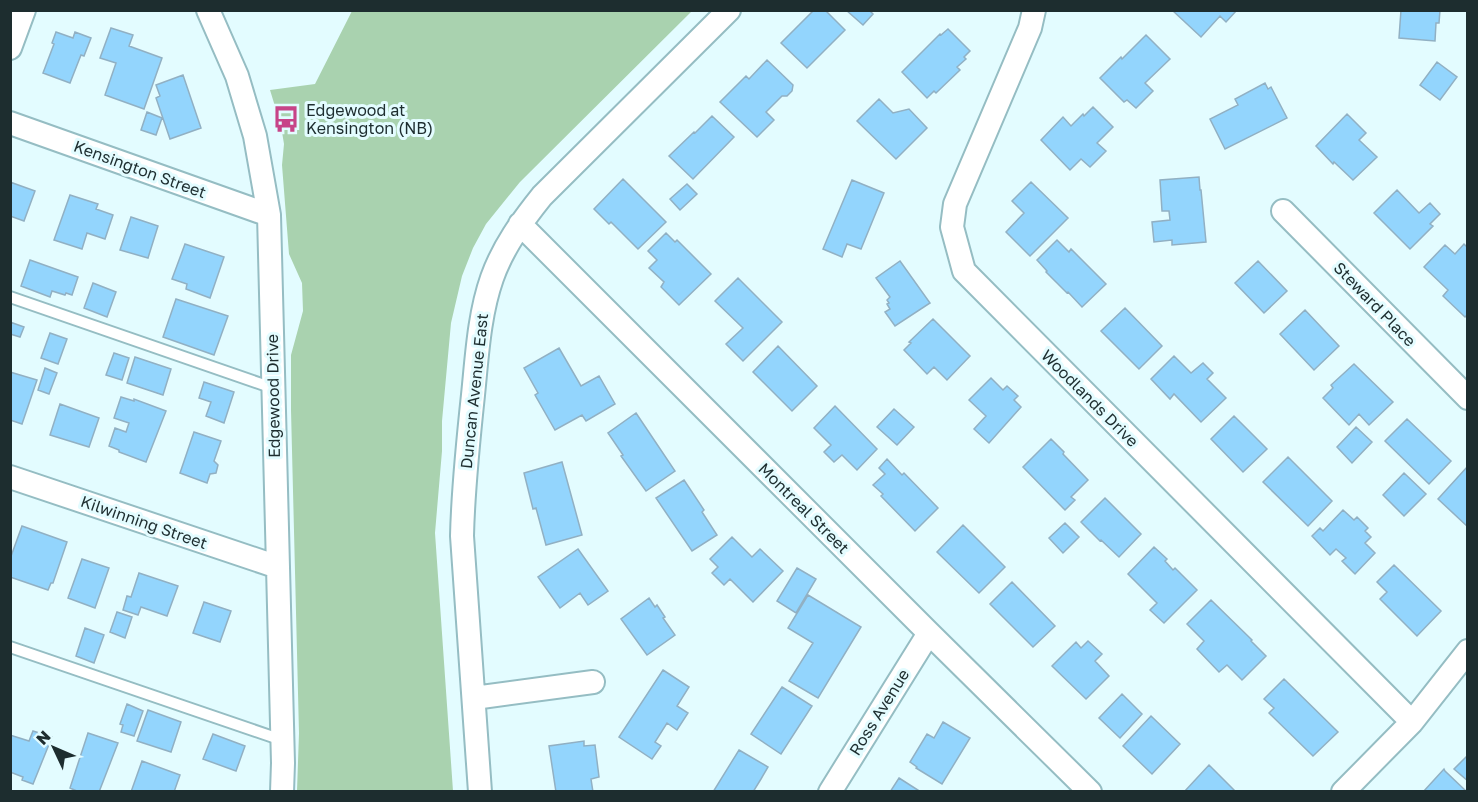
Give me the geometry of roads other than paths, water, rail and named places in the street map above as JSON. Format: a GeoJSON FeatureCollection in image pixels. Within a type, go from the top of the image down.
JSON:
{"type":"FeatureCollection","features":[{"type":"Feature","properties":{"kind":"street"},"geometry":{"type":"LineString","coordinates":[[10,48],[24,10]]}},
{"type":"Feature","properties":{"kind":"street","name":"Edgewood Drive"},"geometry":{"type":"LineString","coordinates":[[208,10],[237,76],[255,135],[269,215],[282,792]]}},
{"type":"Feature","properties":{"kind":"street","name":"Duncan Avenue East"},"geometry":{"type":"LineString","coordinates":[[480,792],[462,536],[463,496],[478,347],[484,305],[492,277],[520,224],[542,196],[729,10]]}},
{"type":"Feature","properties":{"kind":"street","name":"Woodlands Drive"},"geometry":{"type":"LineString","coordinates":[[1034,10],[1030,28],[955,204],[952,227],[963,271],[1412,722]]}},
{"type":"Feature","properties":{"kind":"street","name":"Kensington Street"},"geometry":{"type":"LineString","coordinates":[[10,123],[269,215]]}},
{"type":"Feature","properties":{"kind":"street","name":"Steward Place"},"geometry":{"type":"LineString","coordinates":[[1283,211],[1467,398]]}},
{"type":"Feature","properties":{"kind":"street","name":"Montreal Street"},"geometry":{"type":"LineString","coordinates":[[520,224],[1090,792]]}},
{"type":"Feature","properties":{"kind":"street","name":"Kilwinning Street"},"geometry":{"type":"LineString","coordinates":[[10,477],[278,567]]}},
{"type":"Feature","properties":{"kind":"street","name":"Ross Avenue"},"geometry":{"type":"LineString","coordinates":[[830,792],[928,633]]}},
{"type":"Feature","properties":{"kind":"street"},"geometry":{"type":"LineString","coordinates":[[1343,792],[1412,722],[1467,651]]}},
{"type":"Feature","properties":{"kind":"street"},"geometry":{"type":"LineString","coordinates":[[474,698],[593,682]]}},
{"type":"Feature","properties":{"kind":"lane"},"geometry":{"type":"LineString","coordinates":[[10,297],[273,388]]}},
{"type":"Feature","properties":{"kind":"lane"},"geometry":{"type":"LineString","coordinates":[[10,647],[282,740]]}},
{"type":"Feature","properties":{"kind":"place","name":"Edgewood at Kensington (NB)"},"geometry":{"type":"Point","coordinates":[286,119]}}]}
